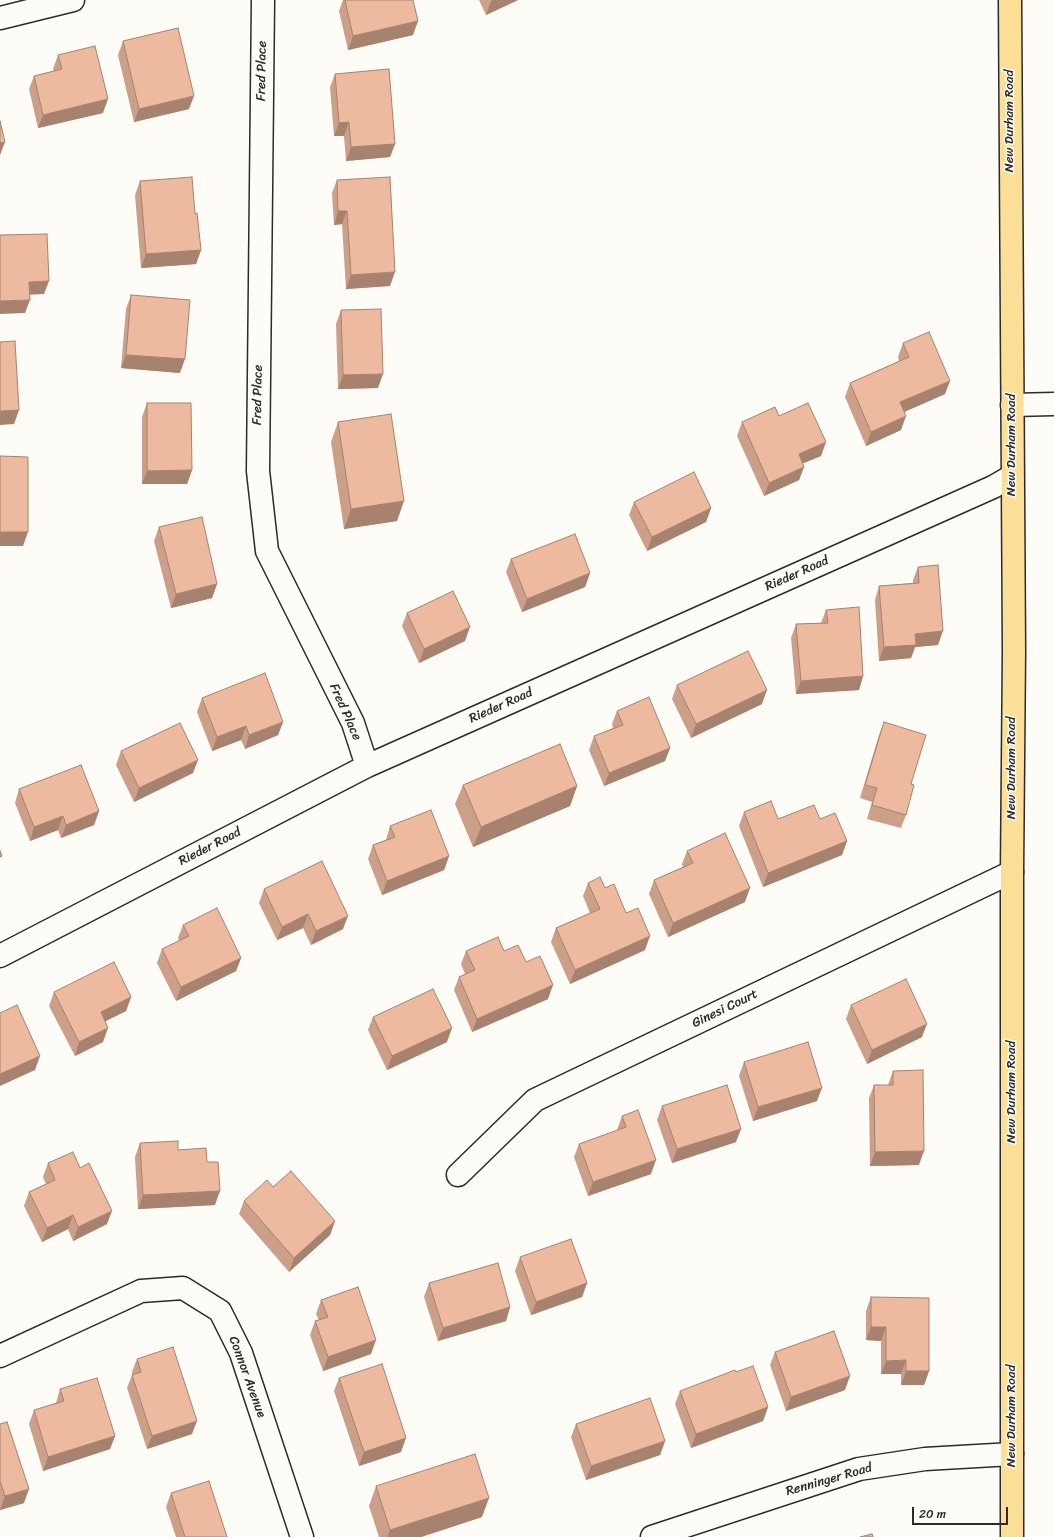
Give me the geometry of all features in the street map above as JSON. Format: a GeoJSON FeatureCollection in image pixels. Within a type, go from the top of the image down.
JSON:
{"type":"FeatureCollection","features":[{"type":"Feature","properties":{"kind":"main road","name":"New Durham Road"},"geometry":{"type":"LineString","coordinates":[[1010,0],[1014,651],[1012,872],[1012,1537]]}},
{"type":"Feature","properties":{"kind":"street"},"geometry":{"type":"LineString","coordinates":[[0,18],[73,0]]}},
{"type":"Feature","properties":{"kind":"street","name":"Fred Place"},"geometry":{"type":"LineString","coordinates":[[263,0],[258,471],[267,551],[353,723],[367,766]]}},
{"type":"Feature","properties":{"kind":"street"},"geometry":{"type":"LineString","coordinates":[[1012,405],[1054,404]]}},
{"type":"Feature","properties":{"kind":"street","name":"Rieder Road"},"geometry":{"type":"LineString","coordinates":[[0,956],[367,766],[993,487],[1012,476]]}},
{"type":"Feature","properties":{"kind":"street","name":"Ginesi Court"},"geometry":{"type":"LineString","coordinates":[[458,1175],[535,1100],[1012,872]]}},
{"type":"Feature","properties":{"kind":"street","name":"Connor Avenue"},"geometry":{"type":"LineString","coordinates":[[0,1356],[141,1291],[183,1288],[220,1311],[241,1353],[302,1537]]}},
{"type":"Feature","properties":{"kind":"street","name":"Renninger Road"},"geometry":{"type":"LineString","coordinates":[[652,1537],[859,1469],[925,1459],[1012,1454]]}},
{"type":"Feature","properties":{"kind":"building"},"geometry":{"type":"Polygon","coordinates":[[[345,0],[413,0],[418,21],[353,36],[345,0]]]}},
{"type":"Feature","properties":{"kind":"building"},"geometry":{"type":"Polygon","coordinates":[[[178,28],[194,96],[139,109],[123,41],[178,28]]]}},
{"type":"Feature","properties":{"kind":"building"},"geometry":{"type":"Polygon","coordinates":[[[95,46],[108,99],[43,115],[34,76],[62,69],[58,55],[95,46]]]}},
{"type":"Feature","properties":{"kind":"building"},"geometry":{"type":"Polygon","coordinates":[[[389,69],[395,144],[351,147],[349,122],[339,123],[335,74],[389,69]]]}},
{"type":"Feature","properties":{"kind":"building"},"geometry":{"type":"Polygon","coordinates":[[[0,121],[5,142],[0,143],[0,121]]]}},
{"type":"Feature","properties":{"kind":"building"},"geometry":{"type":"Polygon","coordinates":[[[192,177],[195,214],[197,213],[201,250],[146,254],[140,181],[192,177]]]}},
{"type":"Feature","properties":{"kind":"building"},"geometry":{"type":"Polygon","coordinates":[[[390,177],[395,272],[351,275],[347,211],[338,211],[337,180],[390,177]]]}},
{"type":"Feature","properties":{"kind":"building"},"geometry":{"type":"Polygon","coordinates":[[[47,234],[49,281],[29,282],[30,300],[0,301],[0,235],[47,234]]]}},
{"type":"Feature","properties":{"kind":"building"},"geometry":{"type":"Polygon","coordinates":[[[131,295],[190,300],[185,359],[126,355],[131,295]]]}},
{"type":"Feature","properties":{"kind":"building"},"geometry":{"type":"Polygon","coordinates":[[[381,309],[383,374],[343,375],[341,310],[381,309]]]}},
{"type":"Feature","properties":{"kind":"building"},"geometry":{"type":"Polygon","coordinates":[[[929,332],[950,381],[900,402],[906,416],[871,432],[850,383],[909,357],[903,343],[929,332]]]}},
{"type":"Feature","properties":{"kind":"building"},"geometry":{"type":"Polygon","coordinates":[[[15,341],[19,410],[0,411],[0,342],[15,341]]]}},
{"type":"Feature","properties":{"kind":"building"},"geometry":{"type":"Polygon","coordinates":[[[147,403],[191,403],[192,470],[147,471],[147,403]]]}},
{"type":"Feature","properties":{"kind":"building"},"geometry":{"type":"Polygon","coordinates":[[[808,403],[826,442],[799,454],[804,467],[769,483],[742,422],[775,407],[779,416],[808,403]]]}},
{"type":"Feature","properties":{"kind":"building"},"geometry":{"type":"Polygon","coordinates":[[[391,414],[404,501],[351,509],[338,422],[391,414]]]}},
{"type":"Feature","properties":{"kind":"building"},"geometry":{"type":"Polygon","coordinates":[[[0,456],[28,457],[28,532],[0,532],[0,456]]]}},
{"type":"Feature","properties":{"kind":"building"},"geometry":{"type":"Polygon","coordinates":[[[694,472],[711,508],[652,537],[634,502],[694,472]]]}},
{"type":"Feature","properties":{"kind":"building"},"geometry":{"type":"Polygon","coordinates":[[[202,517],[217,584],[176,594],[159,527],[202,517]]]}},
{"type":"Feature","properties":{"kind":"building"},"geometry":{"type":"Polygon","coordinates":[[[575,534],[590,573],[527,599],[511,559],[575,534]]]}},
{"type":"Feature","properties":{"kind":"building"},"geometry":{"type":"Polygon","coordinates":[[[938,565],[943,631],[915,634],[916,645],[884,647],[879,586],[919,583],[918,567],[938,565]]]}},
{"type":"Feature","properties":{"kind":"building"},"geometry":{"type":"Polygon","coordinates":[[[453,591],[470,627],[424,649],[407,613],[453,591]]]}},
{"type":"Feature","properties":{"kind":"building"},"geometry":{"type":"Polygon","coordinates":[[[859,607],[863,676],[801,681],[796,624],[828,623],[826,610],[859,607]]]}},
{"type":"Feature","properties":{"kind":"building"},"geometry":{"type":"Polygon","coordinates":[[[748,651],[767,690],[696,724],[677,685],[748,651]]]}},
{"type":"Feature","properties":{"kind":"building"},"geometry":{"type":"Polygon","coordinates":[[[265,673],[283,722],[249,735],[246,726],[217,737],[202,698],[265,673]]]}},
{"type":"Feature","properties":{"kind":"building"},"geometry":{"type":"Polygon","coordinates":[[[649,697],[670,748],[609,773],[594,736],[623,725],[617,711],[649,697]]]}},
{"type":"Feature","properties":{"kind":"building"},"geometry":{"type":"Polygon","coordinates":[[[884,722],[926,735],[911,784],[914,785],[906,815],[872,805],[877,788],[865,785],[884,722]]]}},
{"type":"Feature","properties":{"kind":"building"},"geometry":{"type":"Polygon","coordinates":[[[180,723],[198,760],[139,788],[121,751],[180,723]]]}},
{"type":"Feature","properties":{"kind":"building"},"geometry":{"type":"Polygon","coordinates":[[[560,744],[577,786],[481,827],[463,785],[560,744]]]}},
{"type":"Feature","properties":{"kind":"building"},"geometry":{"type":"Polygon","coordinates":[[[81,765],[99,811],[66,825],[63,816],[34,827],[19,789],[81,765]]]}},
{"type":"Feature","properties":{"kind":"building"},"geometry":{"type":"Polygon","coordinates":[[[771,801],[778,819],[814,805],[820,819],[835,813],[847,841],[768,873],[744,812],[771,801]]]}},
{"type":"Feature","properties":{"kind":"building"},"geometry":{"type":"Polygon","coordinates":[[[431,810],[449,856],[387,881],[373,845],[395,837],[390,826],[431,810]]]}},
{"type":"Feature","properties":{"kind":"building"},"geometry":{"type":"Polygon","coordinates":[[[725,833],[750,888],[673,923],[654,880],[693,863],[687,851],[725,833]]]}},
{"type":"Feature","properties":{"kind":"building"},"geometry":{"type":"Polygon","coordinates":[[[322,861],[348,916],[316,931],[308,914],[282,927],[264,889],[322,861]]]}},
{"type":"Feature","properties":{"kind":"building"},"geometry":{"type":"Polygon","coordinates":[[[600,877],[605,888],[614,884],[626,913],[638,908],[650,936],[575,970],[556,928],[600,909],[588,883],[600,877]]]}},
{"type":"Feature","properties":{"kind":"building"},"geometry":{"type":"Polygon","coordinates":[[[217,908],[241,958],[181,987],[162,949],[189,936],[183,925],[217,908]]]}},
{"type":"Feature","properties":{"kind":"building"},"geometry":{"type":"Polygon","coordinates":[[[498,937],[504,951],[518,945],[526,962],[540,956],[553,985],[477,1019],[459,977],[475,970],[466,951],[498,937]]]}},
{"type":"Feature","properties":{"kind":"building"},"geometry":{"type":"Polygon","coordinates":[[[114,962],[131,997],[101,1012],[108,1028],[79,1042],[54,992],[114,962]]]}},
{"type":"Feature","properties":{"kind":"building"},"geometry":{"type":"Polygon","coordinates":[[[906,979],[927,1024],[872,1050],[851,1005],[906,979]]]}},
{"type":"Feature","properties":{"kind":"building"},"geometry":{"type":"Polygon","coordinates":[[[433,989],[452,1028],[392,1056],[373,1017],[433,989]]]}},
{"type":"Feature","properties":{"kind":"building"},"geometry":{"type":"Polygon","coordinates":[[[17,1005],[40,1056],[0,1074],[0,1013],[17,1005]]]}},
{"type":"Feature","properties":{"kind":"building"},"geometry":{"type":"Polygon","coordinates":[[[808,1042],[822,1088],[758,1107],[744,1062],[808,1042]]]}},
{"type":"Feature","properties":{"kind":"building"},"geometry":{"type":"Polygon","coordinates":[[[923,1070],[924,1151],[875,1152],[874,1085],[893,1085],[893,1071],[923,1070]]]}},
{"type":"Feature","properties":{"kind":"building"},"geometry":{"type":"Polygon","coordinates":[[[727,1085],[741,1129],[677,1149],[662,1106],[727,1085]]]}},
{"type":"Feature","properties":{"kind":"building"},"geometry":{"type":"Polygon","coordinates":[[[638,1110],[656,1160],[593,1182],[579,1144],[626,1127],[622,1116],[638,1110]]]}},
{"type":"Feature","properties":{"kind":"building"},"geometry":{"type":"Polygon","coordinates":[[[178,1141],[178,1150],[206,1148],[207,1162],[218,1162],[220,1191],[143,1195],[140,1143],[178,1141]]]}},
{"type":"Feature","properties":{"kind":"building"},"geometry":{"type":"Polygon","coordinates":[[[73,1152],[80,1168],[89,1163],[112,1211],[78,1227],[73,1215],[47,1228],[29,1192],[55,1180],[48,1163],[73,1152]]]}},
{"type":"Feature","properties":{"kind":"building"},"geometry":{"type":"Polygon","coordinates":[[[291,1171],[335,1221],[294,1258],[244,1201],[267,1180],[273,1187],[291,1171]]]}},
{"type":"Feature","properties":{"kind":"building"},"geometry":{"type":"Polygon","coordinates":[[[571,1239],[587,1283],[536,1302],[520,1257],[571,1239]]]}},
{"type":"Feature","properties":{"kind":"building"},"geometry":{"type":"Polygon","coordinates":[[[498,1263],[510,1307],[443,1328],[429,1283],[498,1263]]]}},
{"type":"Feature","properties":{"kind":"building"},"geometry":{"type":"Polygon","coordinates":[[[358,1287],[376,1340],[328,1357],[315,1321],[328,1317],[321,1300],[358,1287]]]}},
{"type":"Feature","properties":{"kind":"building"},"geometry":{"type":"Polygon","coordinates":[[[871,1297],[929,1298],[929,1371],[906,1371],[906,1360],[886,1361],[886,1327],[871,1327],[871,1297]]]}},
{"type":"Feature","properties":{"kind":"building"},"geometry":{"type":"Polygon","coordinates":[[[834,1331],[850,1376],[791,1397],[775,1352],[834,1331]]]}},
{"type":"Feature","properties":{"kind":"building"},"geometry":{"type":"Polygon","coordinates":[[[173,1347],[197,1421],[152,1436],[132,1375],[141,1372],[137,1359],[173,1347]]]}},
{"type":"Feature","properties":{"kind":"building"},"geometry":{"type":"Polygon","coordinates":[[[382,1364],[406,1438],[364,1452],[339,1378],[382,1364]]]}},
{"type":"Feature","properties":{"kind":"building"},"geometry":{"type":"Polygon","coordinates":[[[753,1366],[768,1407],[696,1434],[680,1391],[735,1370],[736,1372],[753,1366]]]}},
{"type":"Feature","properties":{"kind":"building"},"geometry":{"type":"Polygon","coordinates":[[[97,1378],[115,1436],[48,1457],[34,1410],[64,1401],[60,1389],[97,1378]]]}},
{"type":"Feature","properties":{"kind":"building"},"geometry":{"type":"Polygon","coordinates":[[[650,1398],[665,1441],[591,1466],[576,1424],[650,1398]]]}},
{"type":"Feature","properties":{"kind":"building"},"geometry":{"type":"Polygon","coordinates":[[[7,1422],[29,1489],[5,1496],[0,1481],[0,1424],[7,1422]]]}},
{"type":"Feature","properties":{"kind":"building"},"geometry":{"type":"Polygon","coordinates":[[[475,1454],[489,1498],[390,1530],[376,1486],[475,1454]]]}},
{"type":"Feature","properties":{"kind":"building"},"geometry":{"type":"Polygon","coordinates":[[[209,1481],[227,1537],[185,1537],[171,1493],[209,1481]]]}},
{"type":"Feature","properties":{"kind":"building"},"geometry":{"type":"Polygon","coordinates":[[[872,1534],[873,1537],[860,1537],[872,1534]]]}}]}
